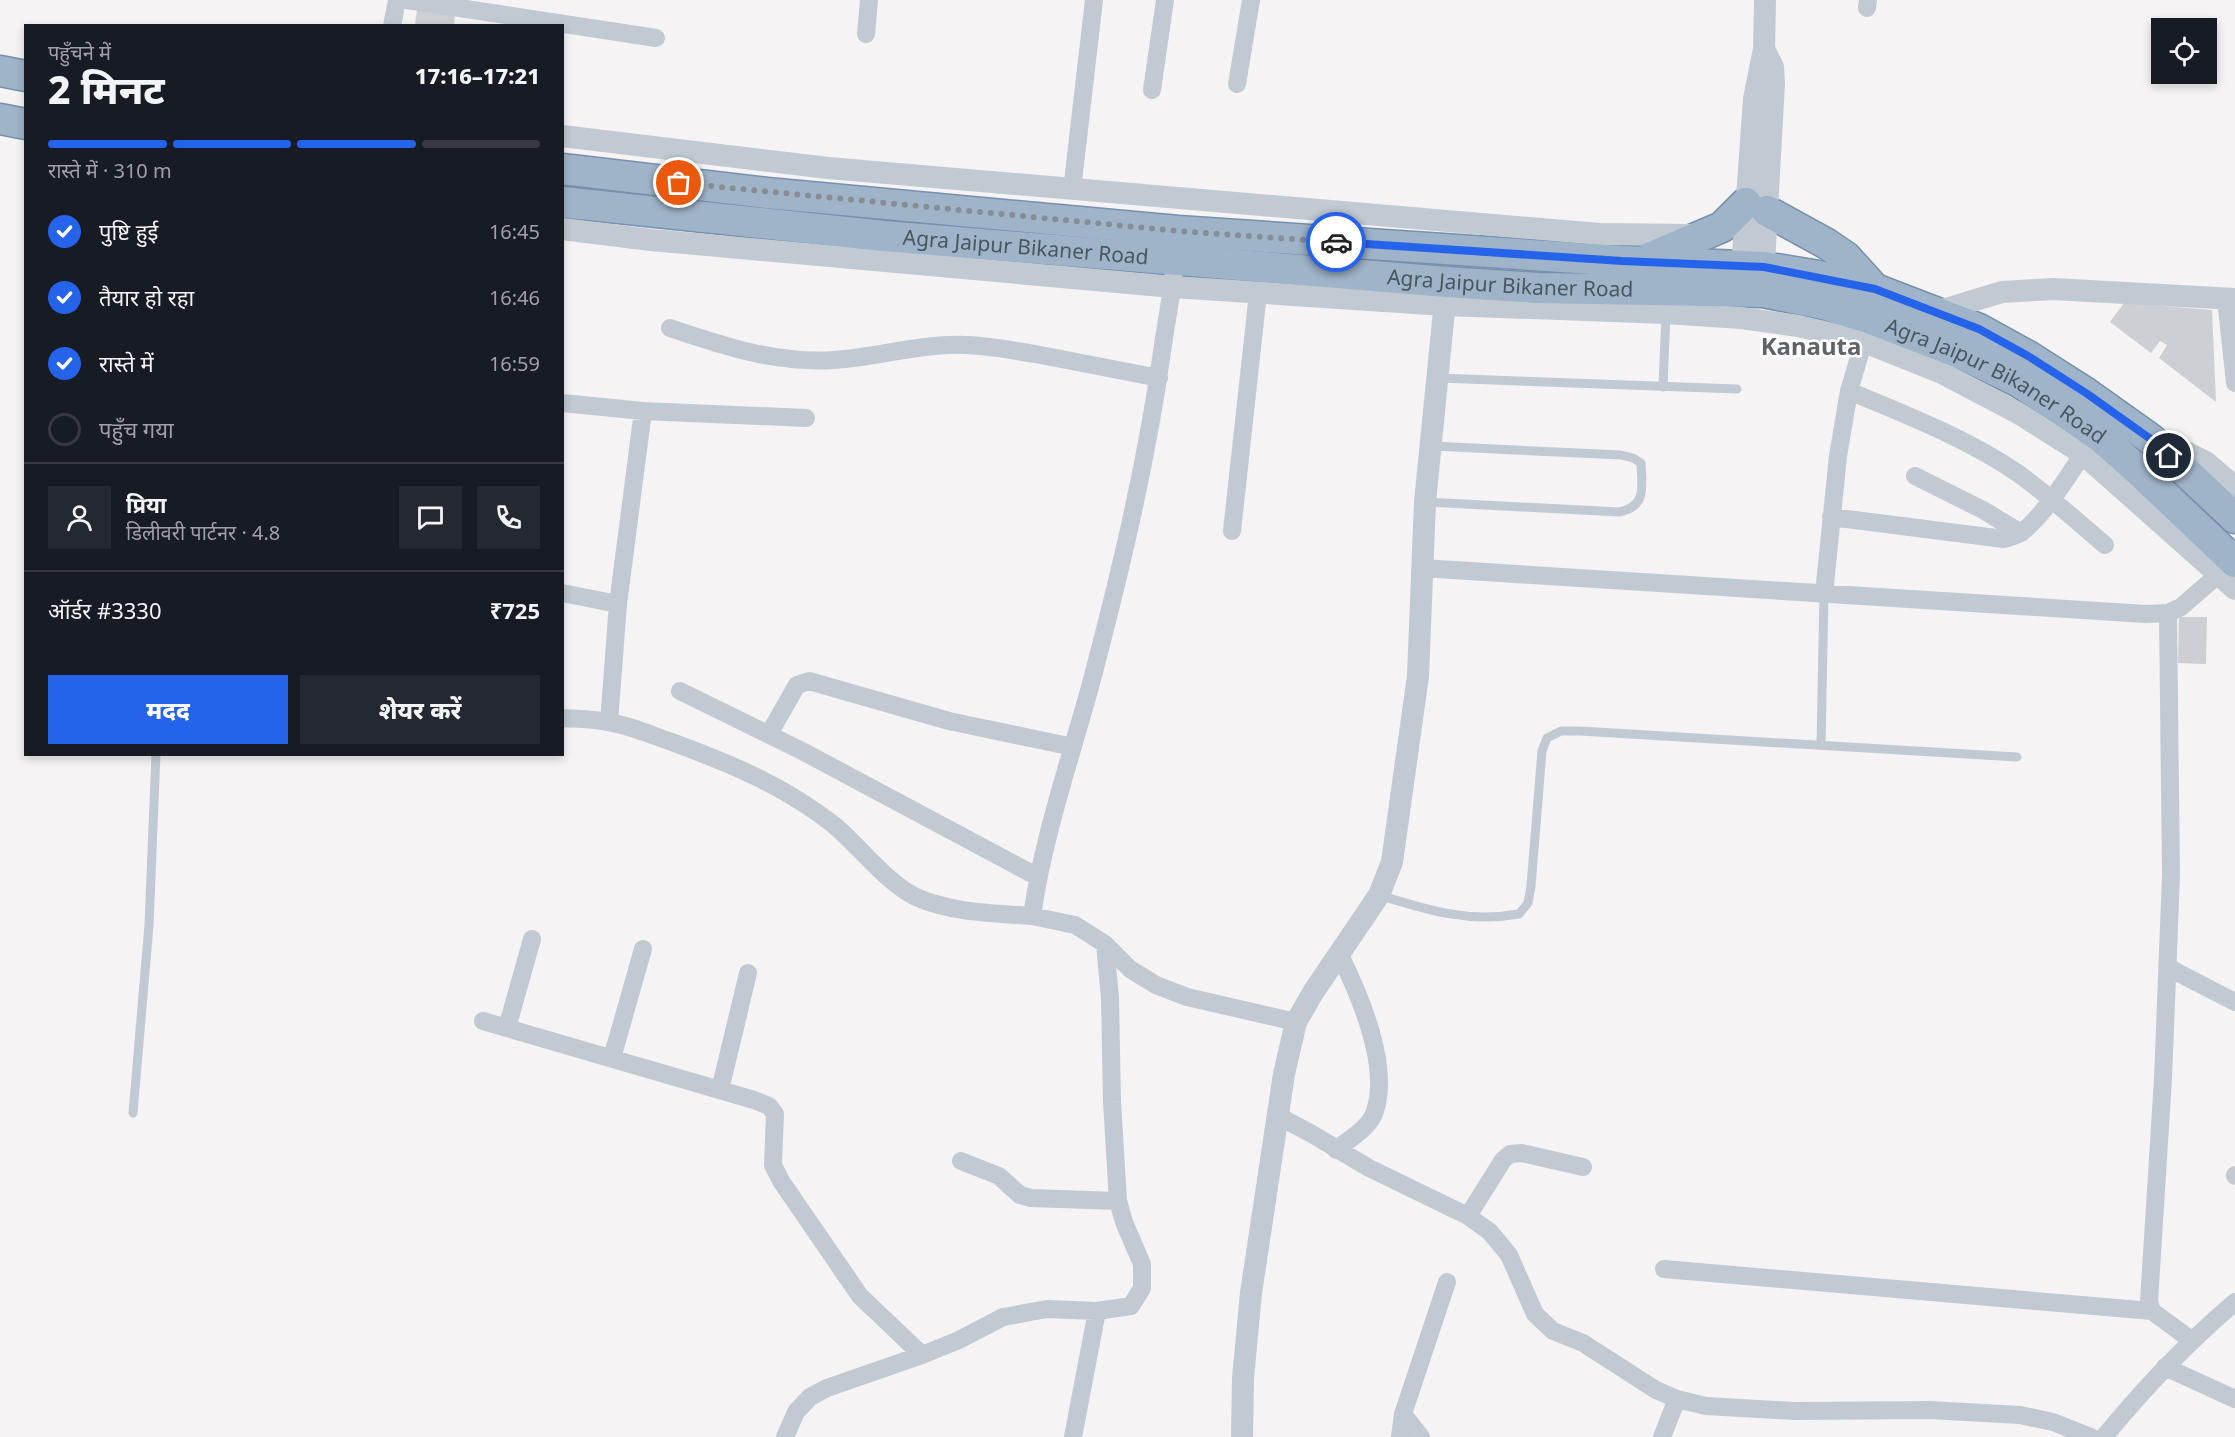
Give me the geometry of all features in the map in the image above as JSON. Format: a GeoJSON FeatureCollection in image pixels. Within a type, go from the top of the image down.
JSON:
{"type":"FeatureCollection","features":[{"type":"Feature","properties":{"kind":"highway"},"geometry":{"type":"LineString","coordinates":[[0,71],[24,76]]}},
{"type":"Feature","properties":{"kind":"highway"},"geometry":{"type":"LineString","coordinates":[[0,119],[24,124]]}},
{"type":"Feature","properties":{"kind":"highway","name":"Agra Jaipur Bikaner Road"},"geometry":{"type":"LineString","coordinates":[[564,169],[767,193],[1178,231],[1644,261],[1752,292],[1823,304],[1867,330],[1962,354],[2009,377],[2066,413],[2103,439],[2139,471],[2230,575]]}},
{"type":"Feature","properties":{"kind":"highway","name":"Agra Jaipur Bikaner Road"},"geometry":{"type":"LineString","coordinates":[[564,202],[884,236],[1174,273],[1446,294],[1538,288],[1752,292],[1875,289],[1979,329],[2028,356],[2086,393],[2152,440],[2235,518]]}},
{"type":"Feature","properties":{"kind":"highway"},"geometry":{"type":"LineString","coordinates":[[1644,261],[1722,227],[1756,207],[1846,257],[1875,289]]}},
{"type":"Feature","properties":{"kind":"street"},"geometry":{"type":"LineString","coordinates":[[392,24],[397,0]]}},
{"type":"Feature","properties":{"kind":"street"},"geometry":{"type":"LineString","coordinates":[[407,0],[657,38]]}},
{"type":"Feature","properties":{"kind":"street"},"geometry":{"type":"LineString","coordinates":[[866,34],[869,0]]}},
{"type":"Feature","properties":{"kind":"street"},"geometry":{"type":"LineString","coordinates":[[1072,190],[1094,0]]}},
{"type":"Feature","properties":{"kind":"street"},"geometry":{"type":"LineString","coordinates":[[1152,90],[1165,0]]}},
{"type":"Feature","properties":{"kind":"street"},"geometry":{"type":"LineString","coordinates":[[1237,84],[1251,0]]}},
{"type":"Feature","properties":{"kind":"street"},"geometry":{"type":"LineString","coordinates":[[564,229],[651,240],[1174,273],[1258,293],[1446,294],[1666,313],[1752,292],[1756,207],[1754,99],[1764,49],[1766,0]]}},
{"type":"Feature","properties":{"kind":"street"},"geometry":{"type":"LineString","coordinates":[[564,136],[828,168],[1072,190],[1600,234],[1703,235]]}},
{"type":"Feature","properties":{"kind":"street"},"geometry":{"type":"LineString","coordinates":[[1032,916],[1038,877],[1135,511],[1159,378],[1174,273]]}},
{"type":"Feature","properties":{"kind":"street"},"geometry":{"type":"LineString","coordinates":[[1936,312],[2002,292],[2042,289],[2230,299],[2235,383]]}},
{"type":"Feature","properties":{"kind":"street"},"geometry":{"type":"LineString","coordinates":[[1232,531],[1258,293]]}},
{"type":"Feature","properties":{"kind":"street"},"geometry":{"type":"LineString","coordinates":[[1242,1437],[1243,1378],[1251,1293],[1284,1074],[1296,1022],[1314,991],[1379,895],[1392,862],[1418,676],[1425,502],[1446,294]]}},
{"type":"Feature","properties":{"kind":"street"},"geometry":{"type":"LineString","coordinates":[[670,328],[723,346],[798,360],[834,360],[932,345],[966,345],[1006,348],[1159,378]]}},
{"type":"Feature","properties":{"kind":"street"},"geometry":{"type":"LineString","coordinates":[[1422,568],[1824,594],[2146,614],[2168,613],[2181,607],[2230,575],[2083,454],[2018,413],[1867,330],[1850,391],[1838,456],[1824,594]]}},
{"type":"Feature","properties":{"kind":"street"},"geometry":{"type":"LineString","coordinates":[[1850,391],[1976,448],[2019,475],[2051,499],[2104,545]]}},
{"type":"Feature","properties":{"kind":"street"},"geometry":{"type":"LineString","coordinates":[[564,403],[643,411],[806,418]]}},
{"type":"Feature","properties":{"kind":"street"},"geometry":{"type":"LineString","coordinates":[[609,722],[618,604],[643,411]]}},
{"type":"Feature","properties":{"kind":"street"},"geometry":{"type":"LineString","coordinates":[[2152,440],[2206,462],[2235,487]]}},
{"type":"Feature","properties":{"kind":"street"},"geometry":{"type":"LineString","coordinates":[[1831,517],[2004,539],[2021,533],[2051,499],[2083,454]]}},
{"type":"Feature","properties":{"kind":"street"},"geometry":{"type":"LineString","coordinates":[[1916,476],[1983,510],[2021,533]]}},
{"type":"Feature","properties":{"kind":"street"},"geometry":{"type":"LineString","coordinates":[[564,592],[618,604]]}},
{"type":"Feature","properties":{"kind":"street"},"geometry":{"type":"LineString","coordinates":[[2152,1311],[2149,1302],[2169,968],[2171,875],[2168,613]]}},
{"type":"Feature","properties":{"kind":"street"},"geometry":{"type":"LineString","coordinates":[[769,735],[797,685],[809,681],[938,718],[1073,747]]}},
{"type":"Feature","properties":{"kind":"street"},"geometry":{"type":"LineString","coordinates":[[680,690],[1038,877]]}},
{"type":"Feature","properties":{"kind":"street"},"geometry":{"type":"LineString","coordinates":[[564,718],[609,722],[695,751],[775,784],[804,802],[836,827],[898,885],[915,896],[957,909],[1032,916],[1075,925],[1105,944],[1130,969],[1156,985],[1187,997],[1296,1022]]}},
{"type":"Feature","properties":{"kind":"street"},"geometry":{"type":"LineString","coordinates":[[507,1028],[532,939]]}},
{"type":"Feature","properties":{"kind":"street"},"geometry":{"type":"LineString","coordinates":[[785,1437],[796,1412],[810,1397],[827,1388],[959,1340],[1003,1317],[1047,1309],[1097,1311],[1131,1306],[1142,1288],[1142,1264],[1118,1202],[1112,1102],[1110,998],[1105,944]]}},
{"type":"Feature","properties":{"kind":"street"},"geometry":{"type":"LineString","coordinates":[[612,1058],[643,949]]}},
{"type":"Feature","properties":{"kind":"street"},"geometry":{"type":"LineString","coordinates":[[1336,1150],[1367,1126],[1375,1112],[1378,1076],[1376,1057],[1364,1014],[1355,986],[1340,955]]}},
{"type":"Feature","properties":{"kind":"street"},"geometry":{"type":"LineString","coordinates":[[2169,968],[2235,1002]]}},
{"type":"Feature","properties":{"kind":"street"},"geometry":{"type":"LineString","coordinates":[[720,1090],[748,973]]}},
{"type":"Feature","properties":{"kind":"street"},"geometry":{"type":"LineString","coordinates":[[483,1021],[769,1106],[775,1114],[773,1166],[781,1181],[860,1296],[922,1355]]}},
{"type":"Feature","properties":{"kind":"street"},"geometry":{"type":"LineString","coordinates":[[1278,1116],[1369,1168],[1468,1216],[1490,1232],[1509,1255],[1535,1314],[1553,1331],[1583,1343],[1656,1390],[1677,1399],[1706,1406],[1794,1411],[1929,1410],[2020,1414],[2053,1422],[2091,1437]]}},
{"type":"Feature","properties":{"kind":"street"},"geometry":{"type":"LineString","coordinates":[[1468,1216],[1503,1160],[1510,1154],[1522,1153],[1583,1167]]}},
{"type":"Feature","properties":{"kind":"street"},"geometry":{"type":"LineString","coordinates":[[961,1161],[999,1176],[1020,1195],[1031,1198],[1118,1202]]}},
{"type":"Feature","properties":{"kind":"street"},"geometry":{"type":"LineString","coordinates":[[1664,1269],[2152,1311],[2191,1340]]}},
{"type":"Feature","properties":{"kind":"street"},"geometry":{"type":"LineString","coordinates":[[1400,1437],[1403,1414],[1447,1282]]}},
{"type":"Feature","properties":{"kind":"street"},"geometry":{"type":"LineString","coordinates":[[2104,1437],[2128,1407],[2191,1340],[2235,1302]]}},
{"type":"Feature","properties":{"kind":"street"},"geometry":{"type":"LineString","coordinates":[[1073,1437],[1097,1311]]}},
{"type":"Feature","properties":{"kind":"street"},"geometry":{"type":"LineString","coordinates":[[2165,1367],[2235,1400]]}},
{"type":"Feature","properties":{"kind":"street"},"geometry":{"type":"LineString","coordinates":[[1662,1437],[1677,1399]]}},
{"type":"Feature","properties":{"kind":"street"},"geometry":{"type":"LineString","coordinates":[[1403,1414],[1421,1437]]}},
{"type":"Feature","properties":{"kind":"lane"},"geometry":{"type":"LineString","coordinates":[[1663,387],[1666,313]]}},
{"type":"Feature","properties":{"kind":"lane"},"geometry":{"type":"LineString","coordinates":[[1438,378],[1737,388]]}},
{"type":"Feature","properties":{"kind":"lane"},"geometry":{"type":"LineString","coordinates":[[1425,502],[1619,512],[1630,510],[1638,502],[1642,491],[1641,463],[1634,458],[1621,455],[1430,446]]}},
{"type":"Feature","properties":{"kind":"lane"},"geometry":{"type":"LineString","coordinates":[[1821,745],[1824,594]]}},
{"type":"Feature","properties":{"kind":"lane"},"geometry":{"type":"LineString","coordinates":[[1379,895],[1437,913],[1500,918],[1519,914],[1528,903],[1531,886],[1542,751],[1548,738],[1561,731],[2017,757]]}},
{"type":"Feature","properties":{"kind":"lane"},"geometry":{"type":"LineString","coordinates":[[133,1113],[149,925],[156,756]]}},
{"type":"Feature","properties":{"kind":"building"},"geometry":{"type":"Polygon","coordinates":[[[417,9],[455,13],[454,24],[415,24],[417,9]]]}},
{"type":"Feature","properties":{"kind":"building"},"geometry":{"type":"Polygon","coordinates":[[[2124,303],[2212,310],[2216,402],[2159,358],[2167,345],[2160,341],[2151,353],[2110,322],[2124,303]]]}},
{"type":"Feature","properties":{"kind":"building"},"geometry":{"type":"Polygon","coordinates":[[[2179,617],[2207,617],[2206,664],[2178,663],[2179,617]]]}},
{"type":"Feature","properties":{"kind":"way so far"},"geometry":{"type":"LineString","coordinates":[[679,183],[1178,231],[1336,242]]}},
{"type":"Feature","properties":{"kind":"district","name":"Kanauta"},"geometry":{"type":"Point","coordinates":[1811,347]}},
{"type":"Feature","properties":{"kind":"route"},"geometry":{"type":"LineString","coordinates":[[1336,242],[1622,261],[1764,267],[1819,276],[1875,289],[1979,329],[2028,356],[2086,393],[2152,440],[2169,456]]}}]}
